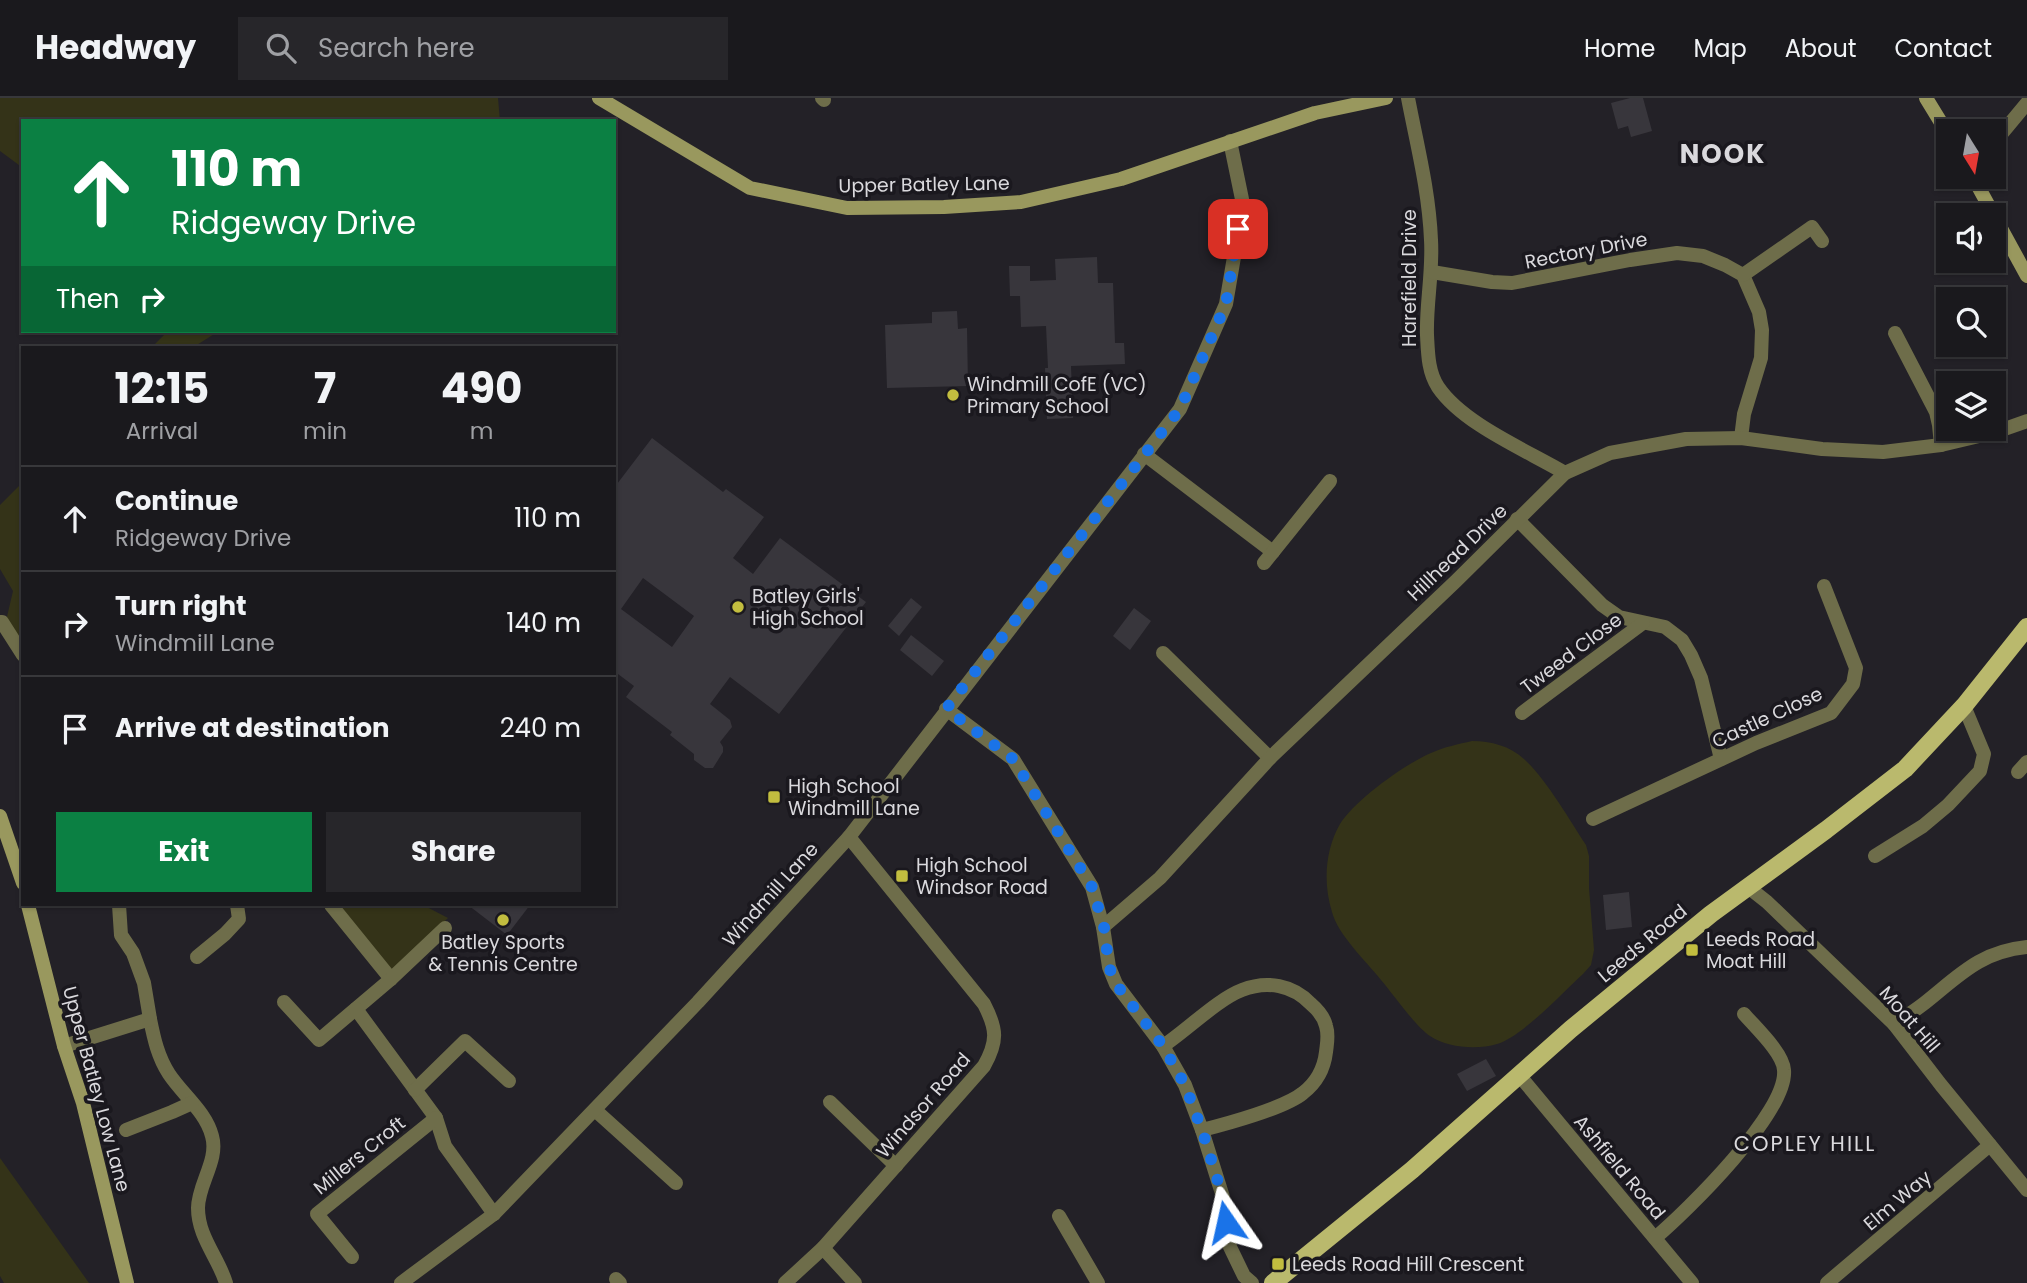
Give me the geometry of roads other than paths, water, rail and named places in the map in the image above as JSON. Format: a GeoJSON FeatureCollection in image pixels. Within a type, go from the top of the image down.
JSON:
{"type":"FeatureCollection","features":[{"type":"Feature","properties":{"kind":"main road","name":"Leeds Road"},"geometry":{"type":"LineString","coordinates":[[1273,1283],[1412,1170],[1571,1029],[1711,914],[1905,769],[1964,706],[2027,627]]}},
{"type":"Feature","properties":{"kind":"street","name":"Upper Batley Lane"},"geometry":{"type":"LineString","coordinates":[[599,98],[750,188],[847,208],[944,207],[1021,202],[1121,179],[1315,113],[1386,98]]}},
{"type":"Feature","properties":{"kind":"street","name":"Harefield Drive"},"geometry":{"type":"LineString","coordinates":[[1408,98],[1428,200],[1432,272],[1427,326],[1428,363],[1436,384],[1476,422],[1565,473]]}},
{"type":"Feature","properties":{"kind":"street"},"geometry":{"type":"LineString","coordinates":[[1926,98],[1939,119]]}},
{"type":"Feature","properties":{"kind":"street"},"geometry":{"type":"LineString","coordinates":[[2006,129],[2027,103]]}},
{"type":"Feature","properties":{"kind":"street","name":"Windmill Lane"},"geometry":{"type":"LineString","coordinates":[[401,1283],[494,1214],[698,1002],[849,837],[1180,409],[1226,304],[1242,204],[1230,141]]}},
{"type":"Feature","properties":{"kind":"street"},"geometry":{"type":"LineString","coordinates":[[1980,189],[2027,276]]}},
{"type":"Feature","properties":{"kind":"street"},"geometry":{"type":"LineString","coordinates":[[1741,438],[1744,414],[1761,358],[1762,330],[1759,312],[1743,275],[1812,227],[1822,240]]}},
{"type":"Feature","properties":{"kind":"street","name":"Rectory Drive"},"geometry":{"type":"LineString","coordinates":[[1432,272],[1511,284],[1677,253],[1703,256],[1743,275]]}},
{"type":"Feature","properties":{"kind":"street"},"geometry":{"type":"LineString","coordinates":[[1895,333],[1936,412],[1941,445]]}},
{"type":"Feature","properties":{"kind":"street","name":"Hillhead Drive"},"geometry":{"type":"LineString","coordinates":[[1104,927],[1160,878],[1270,758],[1565,473],[1610,453],[1686,439],[1741,438],[1822,449],[1883,452],[1941,445],[1996,432],[2027,421]]}},
{"type":"Feature","properties":{"kind":"street"},"geometry":{"type":"LineString","coordinates":[[1144,454],[1269,557],[1330,480]]}},
{"type":"Feature","properties":{"kind":"street"},"geometry":{"type":"LineString","coordinates":[[1517,519],[1602,605],[1619,617],[1665,627],[1682,640],[1700,678],[1721,760]]}},
{"type":"Feature","properties":{"kind":"street","name":"Castle Close"},"geometry":{"type":"LineString","coordinates":[[1594,819],[1756,743],[1831,713],[1853,684],[1856,668],[1824,586]]}},
{"type":"Feature","properties":{"kind":"street"},"geometry":{"type":"LineString","coordinates":[[2,617],[21,650]]}},
{"type":"Feature","properties":{"kind":"street","name":"Tweed Close"},"geometry":{"type":"LineString","coordinates":[[1522,713],[1643,623]]}},
{"type":"Feature","properties":{"kind":"street"},"geometry":{"type":"LineString","coordinates":[[1163,653],[1270,758]]}},
{"type":"Feature","properties":{"kind":"street"},"geometry":{"type":"LineString","coordinates":[[1875,856],[1923,827],[1948,806],[1980,771],[1984,754],[1964,706]]}},
{"type":"Feature","properties":{"kind":"street"},"geometry":{"type":"LineString","coordinates":[[946,709],[1013,759],[1092,887],[1104,927],[1109,967],[1116,984],[1163,1046],[1185,1085],[1223,1198],[1230,1247],[1244,1276],[1252,1283]]}},
{"type":"Feature","properties":{"kind":"street"},"geometry":{"type":"LineString","coordinates":[[0,816],[21,877]]}},
{"type":"Feature","properties":{"kind":"street","name":"Windsor Road"},"geometry":{"type":"LineString","coordinates":[[785,1283],[823,1248],[896,1166],[984,1066],[994,1048],[993,1021],[984,1004],[849,837]]}},
{"type":"Feature","properties":{"kind":"street","name":"Moat Hill"},"geometry":{"type":"LineString","coordinates":[[1748,887],[1894,1024],[2027,1190]]}},
{"type":"Feature","properties":{"kind":"street","name":"Upper Batley Low Lane"},"geometry":{"type":"LineString","coordinates":[[28,906],[64,1046],[83,1104],[127,1283]]}},
{"type":"Feature","properties":{"kind":"street"},"geometry":{"type":"LineString","coordinates":[[119,906],[121,935],[133,953],[144,982],[157,1050],[169,1073],[209,1124],[214,1140],[212,1158],[201,1187],[199,1223],[226,1283]]}},
{"type":"Feature","properties":{"kind":"street"},"geometry":{"type":"LineString","coordinates":[[197,957],[239,919],[237,906]]}},
{"type":"Feature","properties":{"kind":"street"},"geometry":{"type":"LineString","coordinates":[[332,906],[391,979]]}},
{"type":"Feature","properties":{"kind":"street"},"geometry":{"type":"LineString","coordinates":[[284,1002],[319,1040],[391,979],[445,928]]}},
{"type":"Feature","properties":{"kind":"street"},"geometry":{"type":"LineString","coordinates":[[1894,1024],[1920,1007],[1967,967],[1993,954],[2027,947]]}},
{"type":"Feature","properties":{"kind":"street"},"geometry":{"type":"LineString","coordinates":[[1163,1046],[1226,999],[1241,990],[1256,986],[1285,986],[1301,993],[1320,1013],[1326,1024],[1328,1034],[1325,1062],[1314,1083],[1301,1095],[1274,1107],[1202,1130]]}},
{"type":"Feature","properties":{"kind":"street","name":"Millers Croft"},"geometry":{"type":"LineString","coordinates":[[356,1009],[436,1118],[445,1146],[494,1214]]}},
{"type":"Feature","properties":{"kind":"street"},"geometry":{"type":"LineString","coordinates":[[1655,1238],[1675,1222],[1718,1178],[1763,1121],[1783,1085],[1785,1074],[1781,1059],[1744,1014]]}},
{"type":"Feature","properties":{"kind":"street"},"geometry":{"type":"LineString","coordinates":[[64,1046],[150,1019]]}},
{"type":"Feature","properties":{"kind":"street","name":"Millers Croft"},"geometry":{"type":"LineString","coordinates":[[415,1090],[465,1041],[509,1081]]}},
{"type":"Feature","properties":{"kind":"street","name":"Ashfield Road"},"geometry":{"type":"LineString","coordinates":[[1519,1075],[1692,1283]]}},
{"type":"Feature","properties":{"kind":"street"},"geometry":{"type":"LineString","coordinates":[[830,1102],[896,1166]]}},
{"type":"Feature","properties":{"kind":"street"},"geometry":{"type":"LineString","coordinates":[[125,1130],[192,1103]]}},
{"type":"Feature","properties":{"kind":"street"},"geometry":{"type":"LineString","coordinates":[[595,1110],[676,1184]]}},
{"type":"Feature","properties":{"kind":"street","name":"Millers Croft"},"geometry":{"type":"LineString","coordinates":[[352,1257],[317,1214],[436,1118]]}},
{"type":"Feature","properties":{"kind":"street","name":"Elm Way"},"geometry":{"type":"LineString","coordinates":[[1827,1283],[1990,1145]]}},
{"type":"Feature","properties":{"kind":"street"},"geometry":{"type":"LineString","coordinates":[[1059,1216],[1098,1283]]}},
{"type":"Feature","properties":{"kind":"street"},"geometry":{"type":"LineString","coordinates":[[823,1248],[855,1283]]}},
{"type":"Feature","properties":{"kind":"place","name":"Windmill CofE (VC) Primary School"},"geometry":{"type":"Point","coordinates":[953,395]}},
{"type":"Feature","properties":{"kind":"place","name":"Batley Girls' High School"},"geometry":{"type":"Point","coordinates":[738,607]}},
{"type":"Feature","properties":{"kind":"place","name":"High School Windmill Lane"},"geometry":{"type":"Point","coordinates":[774,797]}},
{"type":"Feature","properties":{"kind":"place","name":"High School Windsor Road"},"geometry":{"type":"Point","coordinates":[902,876]}},
{"type":"Feature","properties":{"kind":"place","name":"Batley Sports & Tennis Centre"},"geometry":{"type":"Point","coordinates":[503,920]}},
{"type":"Feature","properties":{"kind":"place","name":"Leeds Road Moat Hill"},"geometry":{"type":"Point","coordinates":[1692,950]}},
{"type":"Feature","properties":{"kind":"place","name":"Leeds Road Hill Crescent"},"geometry":{"type":"Point","coordinates":[1278,1264]}},
{"type":"Feature","properties":{"kind":"district","name":"NOOK"},"geometry":{"type":"Point","coordinates":[1723,154]}},
{"type":"Feature","properties":{"kind":"district","name":"COPLEY HILL"},"geometry":{"type":"Point","coordinates":[1805,1144]}}]}
